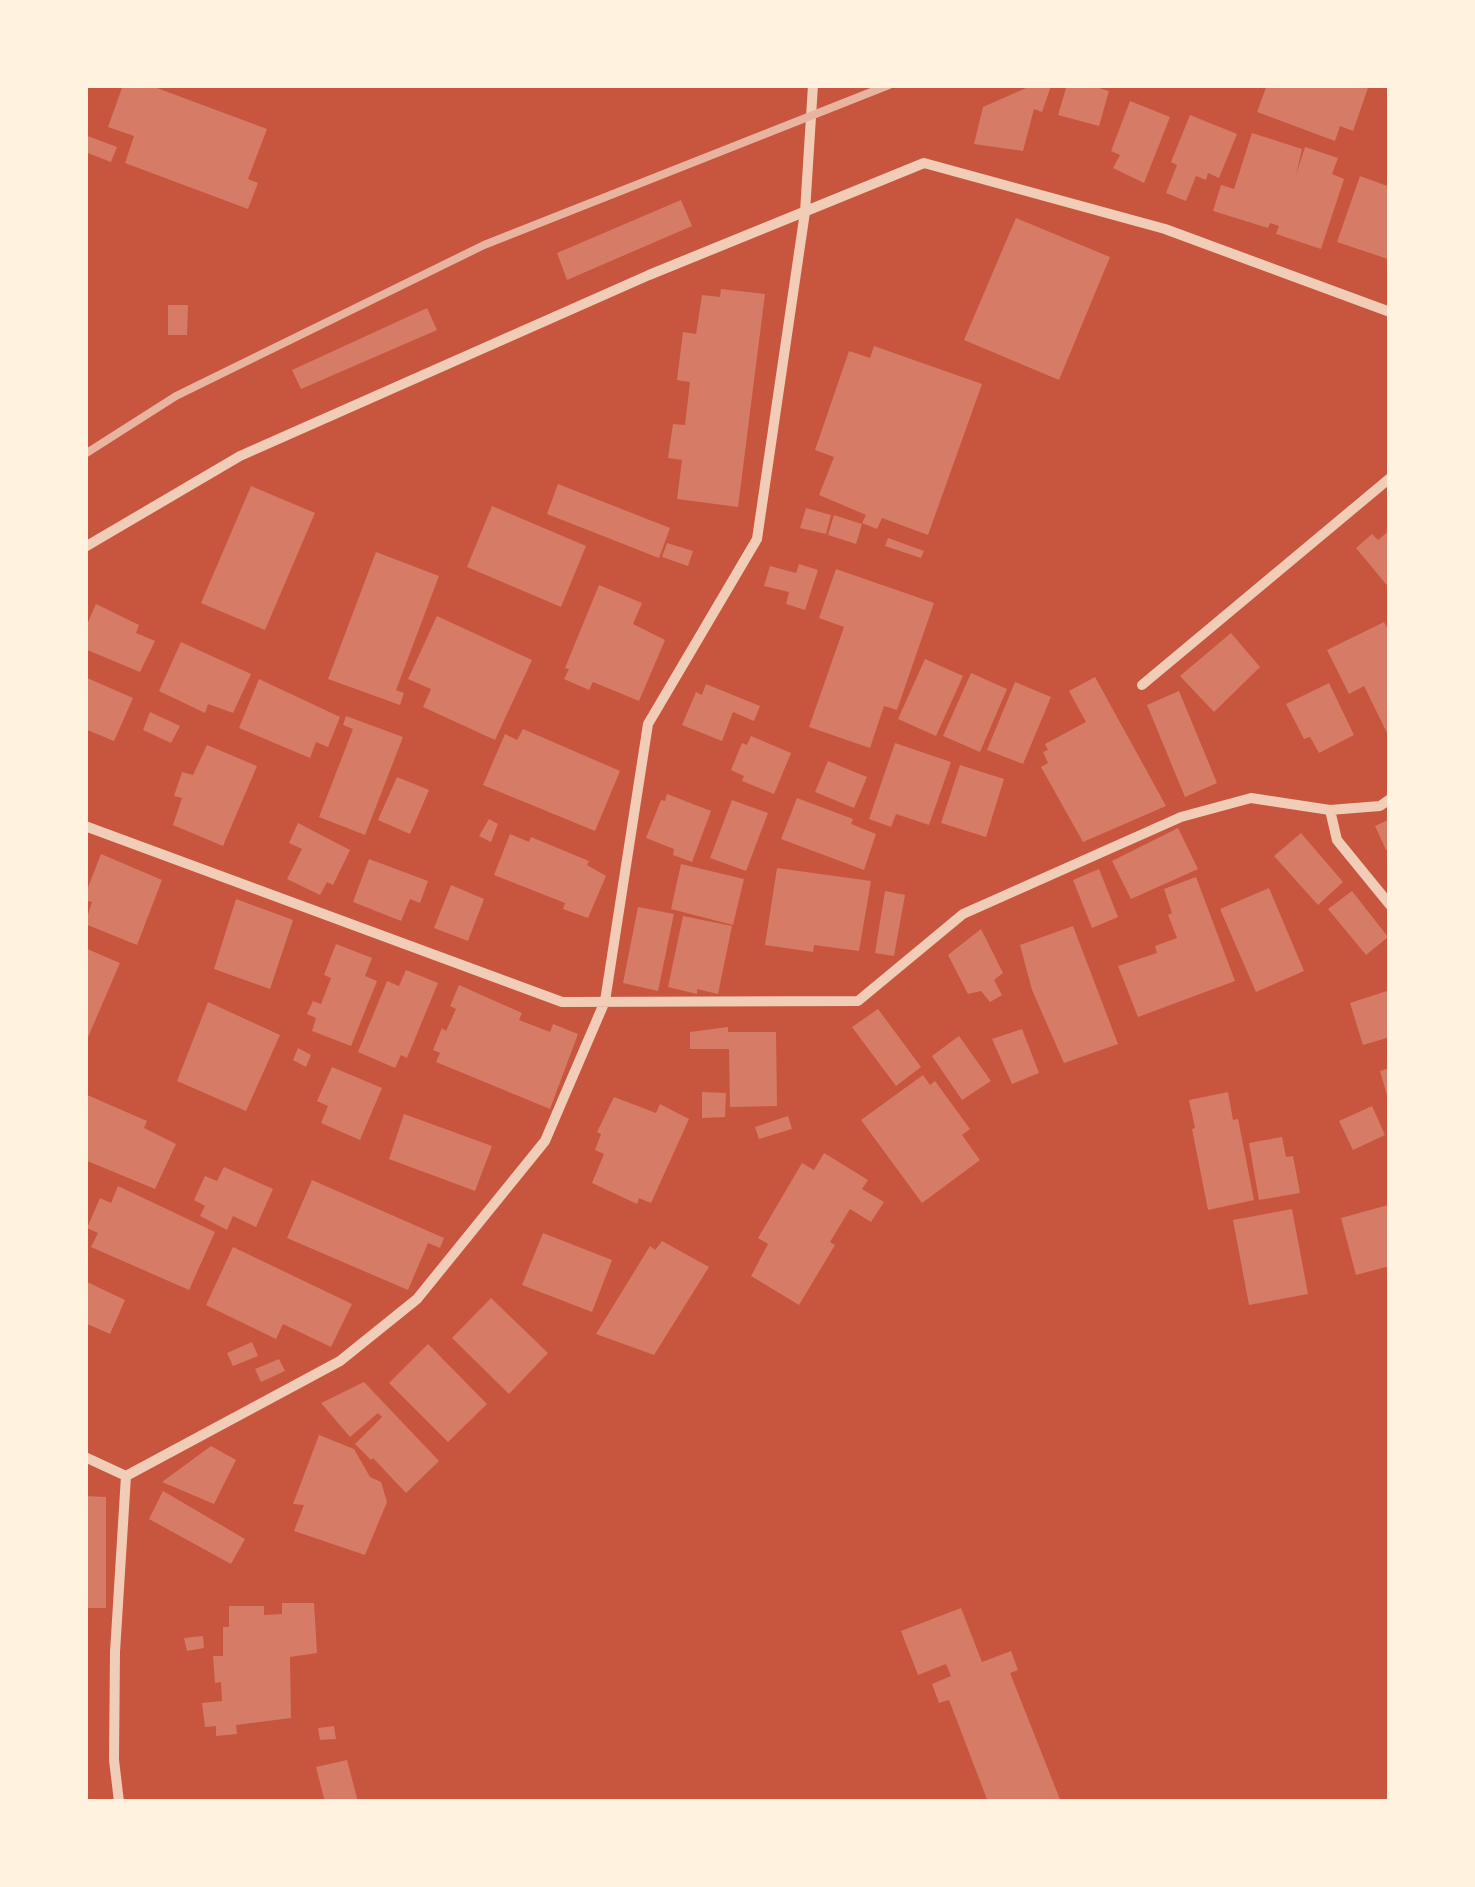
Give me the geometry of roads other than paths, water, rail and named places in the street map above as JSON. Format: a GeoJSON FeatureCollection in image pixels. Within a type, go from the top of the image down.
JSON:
{"type":"FeatureCollection","features":[{"type":"Feature","properties":{"kind":"street"},"geometry":{"type":"LineString","coordinates":[[126,1476],[340,1360],[417,1299],[545,1141],[605,1002],[648,724],[757,539],[806,212],[812,85]]}},
{"type":"Feature","properties":{"kind":"street"},"geometry":{"type":"LineString","coordinates":[[85,547],[240,456],[649,275],[924,163],[1165,229],[1390,312]]}},
{"type":"Feature","properties":{"kind":"street"},"geometry":{"type":"LineString","coordinates":[[1142,685],[1390,478]]}},
{"type":"Feature","properties":{"kind":"street"},"geometry":{"type":"LineString","coordinates":[[85,826],[562,1002],[858,1001],[963,914],[1181,817],[1250,798],[1330,810],[1380,806],[1390,799]]}},
{"type":"Feature","properties":{"kind":"street"},"geometry":{"type":"LineString","coordinates":[[1330,810],[1337,840],[1390,905]]}},
{"type":"Feature","properties":{"kind":"street"},"geometry":{"type":"LineString","coordinates":[[85,1457],[126,1476]]}},
{"type":"Feature","properties":{"kind":"street"},"geometry":{"type":"LineString","coordinates":[[119,1802],[114,1760],[116,1652],[126,1476]]}},
{"type":"Feature","properties":{"kind":"railway"},"geometry":{"type":"LineString","coordinates":[[85,454],[176,396],[484,245],[889,85]]}}]}
